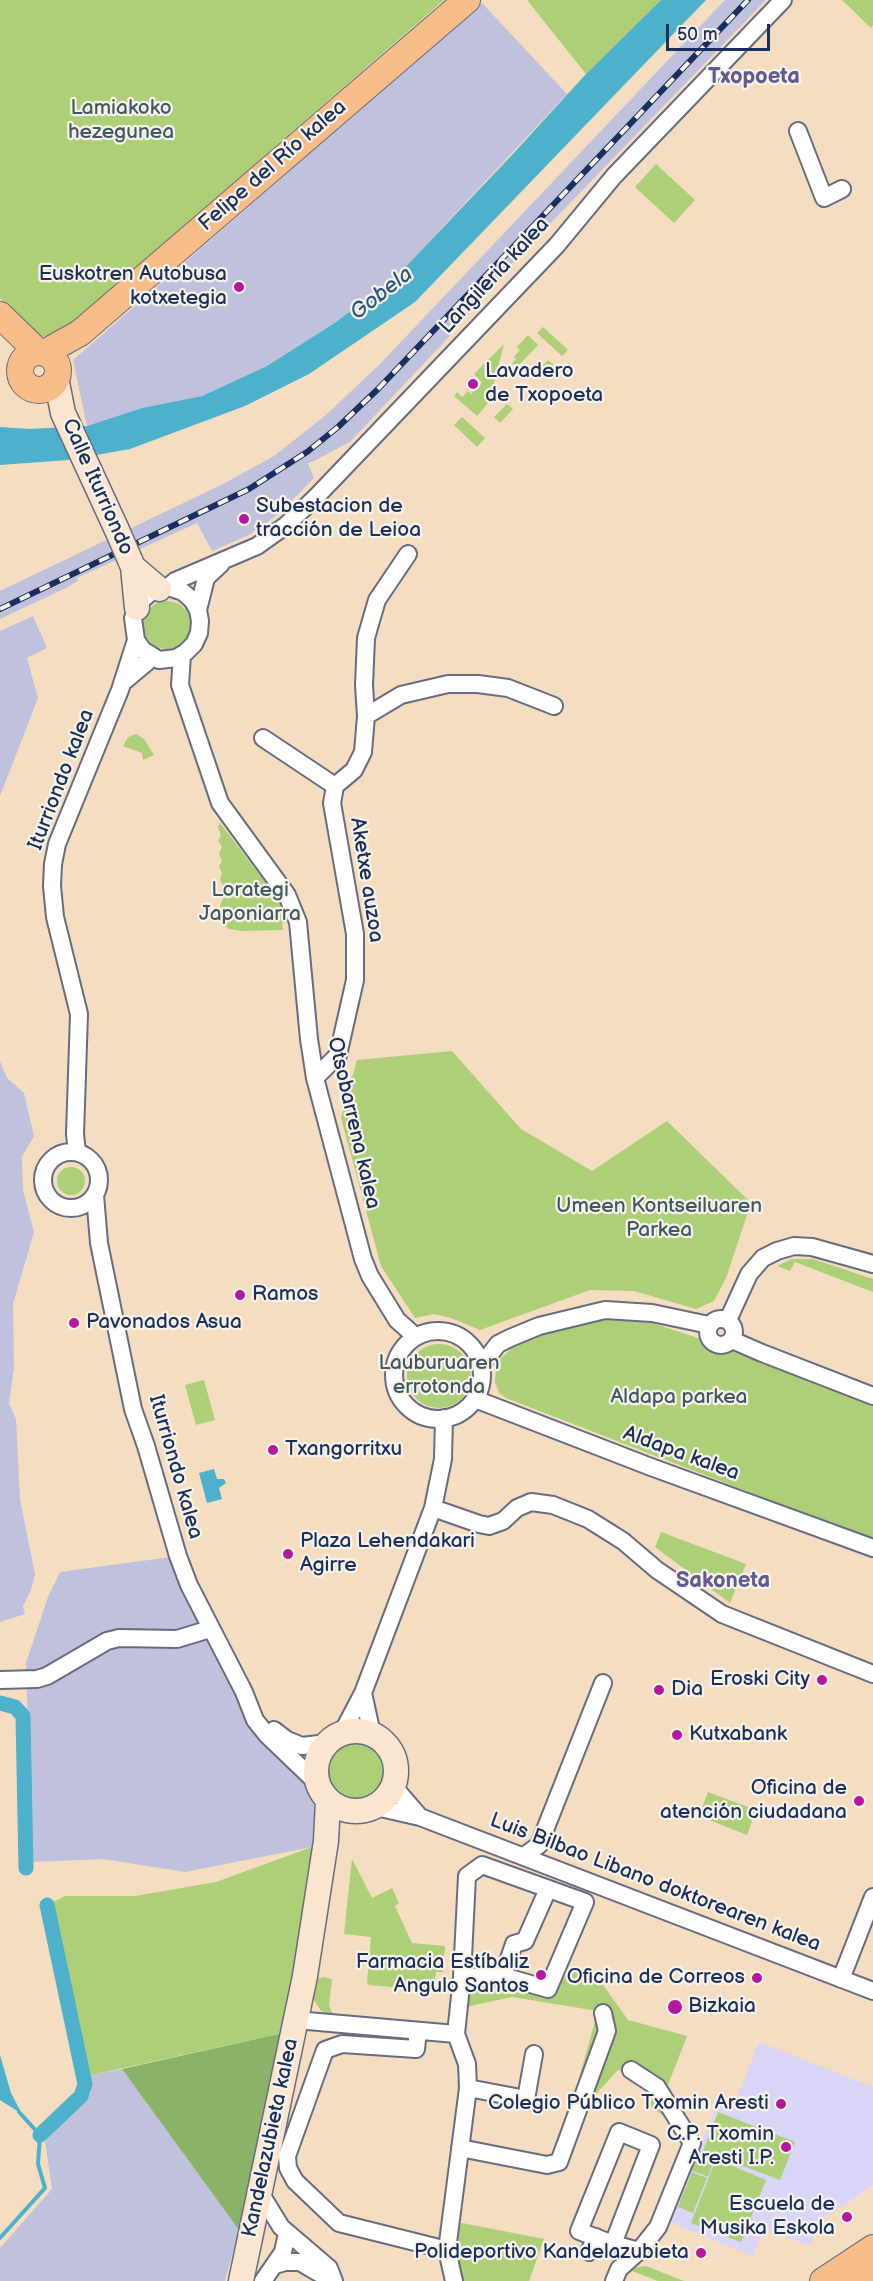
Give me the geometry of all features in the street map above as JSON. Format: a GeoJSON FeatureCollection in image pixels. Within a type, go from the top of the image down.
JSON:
{"type":"FeatureCollection","features":[{"type":"Feature","properties":{"kind":"highway"},"geometry":{"type":"LineString","coordinates":[[857,2281],[873,2270]]}},
{"type":"Feature","properties":{"kind":"main road","name":"Felipe del Río kalea"},"geometry":{"type":"LineString","coordinates":[[43,367],[467,0]]}},
{"type":"Feature","properties":{"kind":"main road"},"geometry":{"type":"LineString","coordinates":[[6,322],[27,339],[43,367]]}},
{"type":"Feature","properties":{"kind":"main road"},"geometry":{"type":"LineString","coordinates":[[823,2281],[873,2248]]}},
{"type":"Feature","properties":{"kind":"street","name":"Langileria kalea"},"geometry":{"type":"LineString","coordinates":[[163,588],[257,546],[285,526],[316,498],[557,245],[614,176],[783,0]]}},
{"type":"Feature","properties":{"kind":"street"},"geometry":{"type":"LineString","coordinates":[[798,130],[824,198],[842,189]]}},
{"type":"Feature","properties":{"kind":"street","name":"Calle Iturriondo"},"geometry":{"type":"LineString","coordinates":[[43,367],[131,564],[137,608]]}},
{"type":"Feature","properties":{"kind":"street"},"geometry":{"type":"LineString","coordinates":[[263,738],[335,786],[354,770],[363,752],[366,716],[364,685],[366,638],[377,600],[408,554]]}},
{"type":"Feature","properties":{"kind":"street","name":"Langileria kalea"},"geometry":{"type":"LineString","coordinates":[[198,610],[206,578],[223,562]]}},
{"type":"Feature","properties":{"kind":"street","name":"Calle Iturriondo"},"geometry":{"type":"LineString","coordinates":[[131,564],[163,588]]}},
{"type":"Feature","properties":{"kind":"street"},"geometry":{"type":"LineString","coordinates":[[163,588],[183,592],[192,600],[198,610],[200,621],[199,633],[194,644],[182,655],[166,660],[153,657],[143,650],[136,640],[133,618],[137,608],[150,593],[163,588]]}},
{"type":"Feature","properties":{"kind":"street","name":"Iturriondo kalea"},"geometry":{"type":"LineString","coordinates":[[77,1152],[75,1134],[79,1014],[55,917],[52,886],[53,864],[60,835],[122,683],[136,640]]}},
{"type":"Feature","properties":{"kind":"street","name":"Otsobarrena kalea"},"geometry":{"type":"LineString","coordinates":[[182,655],[180,685],[220,803],[292,905],[300,933],[309,1039],[315,1078],[363,1259],[370,1276],[410,1342]]}},
{"type":"Feature","properties":{"kind":"street"},"geometry":{"type":"LineString","coordinates":[[122,683],[153,657]]}},
{"type":"Feature","properties":{"kind":"street"},"geometry":{"type":"LineString","coordinates":[[366,716],[401,695],[448,684],[478,684],[508,688],[554,706]]}},
{"type":"Feature","properties":{"kind":"street","name":"Aketxe auzoa"},"geometry":{"type":"LineString","coordinates":[[315,1078],[338,1055],[355,981],[355,934],[332,803],[335,786]]}},
{"type":"Feature","properties":{"kind":"street","name":"Iturriondo kalea"},"geometry":{"type":"LineString","coordinates":[[99,1243],[88,1222],[59,1206],[46,1194],[42,1176],[45,1167],[58,1154],[77,1152],[85,1156],[97,1169],[98,1187],[95,1195],[99,1243],[133,1409],[178,1556],[210,1629],[244,1692],[255,1720],[331,1799]]}},
{"type":"Feature","properties":{"kind":"street"},"geometry":{"type":"LineString","coordinates":[[67,1209],[83,1206],[95,1195]]}},
{"type":"Feature","properties":{"kind":"street"},"geometry":{"type":"LineString","coordinates":[[728,1320],[749,1274],[763,1258],[777,1251],[794,1246],[812,1247],[873,1264]]}},
{"type":"Feature","properties":{"kind":"street"},"geometry":{"type":"LineString","coordinates":[[470,1344],[498,1344],[539,1326],[605,1310],[652,1313],[709,1325]]}},
{"type":"Feature","properties":{"kind":"street"},"geometry":{"type":"LineString","coordinates":[[728,1320],[715,1319],[709,1325],[708,1334],[712,1342],[720,1345],[732,1340],[873,1396]]}},
{"type":"Feature","properties":{"kind":"street"},"geometry":{"type":"LineString","coordinates":[[728,1320],[735,1331],[732,1340]]}},
{"type":"Feature","properties":{"kind":"street"},"geometry":{"type":"LineString","coordinates":[[429,1331],[444,1331],[458,1335],[470,1344],[481,1366],[481,1385],[475,1399],[467,1408],[456,1415],[430,1418],[416,1412],[404,1402],[397,1389],[394,1375],[397,1360],[410,1342],[429,1331]]}},
{"type":"Feature","properties":{"kind":"street"},"geometry":{"type":"LineString","coordinates":[[481,1366],[498,1344]]}},
{"type":"Feature","properties":{"kind":"street","name":"Aldapa kalea"},"geometry":{"type":"LineString","coordinates":[[475,1399],[651,1467],[873,1548]]}},
{"type":"Feature","properties":{"kind":"street"},"geometry":{"type":"LineString","coordinates":[[335,1738],[352,1731],[372,1734],[383,1740],[393,1756],[397,1774],[394,1787],[387,1798],[376,1807],[367,1811],[331,1799],[317,1762],[335,1738],[363,1692],[433,1508],[443,1459],[444,1418]]}},
{"type":"Feature","properties":{"kind":"street"},"geometry":{"type":"LineString","coordinates":[[433,1508],[489,1526],[503,1521],[517,1508],[531,1502],[553,1505],[588,1519],[623,1541],[676,1584],[722,1614],[869,1668]]}},
{"type":"Feature","properties":{"kind":"street"},"geometry":{"type":"LineString","coordinates":[[0,1680],[37,1679],[47,1676],[107,1641],[119,1638],[177,1639],[210,1629]]}},
{"type":"Feature","properties":{"kind":"street"},"geometry":{"type":"LineString","coordinates":[[524,1856],[539,1845],[603,1683]]}},
{"type":"Feature","properties":{"kind":"street","name":"Iturriondo kalea"},"geometry":{"type":"LineString","coordinates":[[244,1692],[268,1726],[287,1740],[302,1746],[335,1738]]}},
{"type":"Feature","properties":{"kind":"street"},"geometry":{"type":"LineString","coordinates":[[363,1692],[372,1734]]}},
{"type":"Feature","properties":{"kind":"street","name":"Luis Bilbao Libano doktorearen kalea"},"geometry":{"type":"LineString","coordinates":[[394,1787],[420,1817]]}},
{"type":"Feature","properties":{"kind":"street","name":"Kandelazubieta kalea"},"geometry":{"type":"LineString","coordinates":[[237,2281],[260,2191],[296,2020],[331,1799]]}},
{"type":"Feature","properties":{"kind":"street","name":"Luis Bilbao Libano doktorearen kalea"},"geometry":{"type":"LineString","coordinates":[[376,1807],[420,1817],[873,1991]]}},
{"type":"Feature","properties":{"kind":"street"},"geometry":{"type":"LineString","coordinates":[[454,2281],[447,2250],[468,2088],[467,2064],[456,2034],[462,1977],[467,1876],[483,1865],[585,1902],[548,1989],[503,1976],[462,1977]]}},
{"type":"Feature","properties":{"kind":"street"},"geometry":{"type":"LineString","coordinates":[[503,1976],[514,1944],[525,1941],[548,1889]]}},
{"type":"Feature","properties":{"kind":"street"},"geometry":{"type":"LineString","coordinates":[[841,1979],[873,1897]]}},
{"type":"Feature","properties":{"kind":"street"},"geometry":{"type":"LineString","coordinates":[[460,2148],[547,2165],[559,2162],[607,2031],[603,2013]]}},
{"type":"Feature","properties":{"kind":"street","name":"Kandelazubieta kalea"},"geometry":{"type":"LineString","coordinates":[[296,2020],[456,2034]]}},
{"type":"Feature","properties":{"kind":"street","name":"Kandelazubieta kalea"},"geometry":{"type":"LineString","coordinates":[[418,2031],[416,2049],[342,2044],[325,2050],[287,2156],[288,2168],[295,2181],[339,2223],[447,2250]]}},
{"type":"Feature","properties":{"kind":"street"},"geometry":{"type":"LineString","coordinates":[[468,2088],[526,2099],[534,2054]]}},
{"type":"Feature","properties":{"kind":"street"},"geometry":{"type":"LineString","coordinates":[[614,2281],[619,2269],[639,2251],[658,2227],[692,2144],[657,2087],[631,2070]]}},
{"type":"Feature","properties":{"kind":"street"},"geometry":{"type":"LineString","coordinates":[[613,2244],[651,2145],[619,2132],[579,2231],[592,2245],[613,2244],[639,2251]]}},
{"type":"Feature","properties":{"kind":"street"},"geometry":{"type":"LineString","coordinates":[[260,2191],[284,2230],[329,2268],[332,2281]]}},
{"type":"Feature","properties":{"kind":"street"},"geometry":{"type":"LineString","coordinates":[[252,2221],[284,2230]]}},
{"type":"Feature","properties":{"kind":"street"},"geometry":{"type":"LineString","coordinates":[[262,2281],[283,2252],[284,2230]]}},
{"type":"Feature","properties":{"kind":"street"},"geometry":{"type":"LineString","coordinates":[[275,2265],[300,2262],[332,2281]]}},
{"type":"Feature","properties":{"kind":"shaded area"},"geometry":{"type":"Polygon","coordinates":[[[725,0],[766,0],[518,257],[446,340],[350,442],[308,464],[314,478],[281,512],[249,535],[212,551],[197,523],[77,578],[78,581],[66,588],[0,619],[0,591],[223,484],[274,456],[326,415],[380,364],[725,0]]]}},
{"type":"Feature","properties":{"kind":"shaded area"},"geometry":{"type":"Polygon","coordinates":[[[482,3],[567,94],[394,279],[333,324],[267,366],[202,396],[142,408],[87,426],[73,360],[482,3]]]}},
{"type":"Feature","properties":{"kind":"shaded area"},"geometry":{"type":"Polygon","coordinates":[[[33,616],[47,648],[27,658],[38,698],[0,796],[0,631],[33,616]]]}},
{"type":"Feature","properties":{"kind":"shaded area"},"geometry":{"type":"Polygon","coordinates":[[[0,1061],[7,1078],[24,1093],[34,1136],[22,1157],[23,1190],[34,1232],[13,1304],[14,1367],[9,1404],[16,1419],[20,1500],[35,1574],[31,1590],[23,1606],[25,1614],[0,1622],[0,1061]]]}},
{"type":"Feature","properties":{"kind":"shaded area"},"geometry":{"type":"Polygon","coordinates":[[[178,1556],[267,1735],[290,1756],[316,1800],[320,1821],[312,1847],[185,1872],[103,1859],[32,1862],[26,1663],[48,1597],[60,1572],[178,1556]]]}},
{"type":"Feature","properties":{"kind":"shaded area","name":"C.P. Txomin Aresti I.P."},"geometry":{"type":"Polygon","coordinates":[[[759,2042],[873,2087],[873,2185],[821,2221],[810,2246],[764,2228],[753,2256],[668,2222],[718,2103],[732,2109],[759,2042]]]}},
{"type":"Feature","properties":{"kind":"shaded area"},"geometry":{"type":"Polygon","coordinates":[[[122,2069],[239,2230],[225,2281],[0,2281],[0,2248],[52,2189],[45,2141],[91,2093],[91,2075],[122,2069]]]}},
{"type":"Feature","properties":{"kind":"green space","name":"Lamiakoko hezegunea"},"geometry":{"type":"Polygon","coordinates":[[[0,0],[444,0],[57,335],[37,337],[21,326],[0,298],[0,0]]]}},
{"type":"Feature","properties":{"kind":"green space"},"geometry":{"type":"Polygon","coordinates":[[[527,0],[661,0],[586,74],[527,0]]]}},
{"type":"Feature","properties":{"kind":"green space"},"geometry":{"type":"Polygon","coordinates":[[[842,0],[873,0],[871,28],[842,0]]]}},
{"type":"Feature","properties":{"kind":"green space"},"geometry":{"type":"Polygon","coordinates":[[[656,164],[695,200],[674,223],[635,187],[656,164]]]}},
{"type":"Feature","properties":{"kind":"green space"},"geometry":{"type":"Polygon","coordinates":[[[543,327],[568,350],[562,356],[537,333],[543,327]]]}},
{"type":"Feature","properties":{"kind":"green space"},"geometry":{"type":"Polygon","coordinates":[[[528,335],[538,345],[517,367],[512,363],[520,350],[517,347],[528,335]]]}},
{"type":"Feature","properties":{"kind":"green space"},"geometry":{"type":"Polygon","coordinates":[[[504,344],[489,402],[477,416],[454,396],[457,392],[462,397],[468,391],[471,394],[482,383],[474,374],[504,344]]]}},
{"type":"Feature","properties":{"kind":"green space"},"geometry":{"type":"Polygon","coordinates":[[[548,360],[554,365],[540,379],[535,373],[548,360]]]}},
{"type":"Feature","properties":{"kind":"green space"},"geometry":{"type":"Polygon","coordinates":[[[507,404],[513,409],[500,423],[494,417],[507,404]]]}},
{"type":"Feature","properties":{"kind":"green space"},"geometry":{"type":"Polygon","coordinates":[[[462,417],[485,438],[477,447],[454,425],[462,417]]]}},
{"type":"Feature","properties":{"kind":"green space"},"geometry":{"type":"Polygon","coordinates":[[[162,601],[172,601],[184,608],[191,620],[191,630],[184,642],[172,649],[162,649],[147,638],[143,630],[143,620],[154,605],[162,601]]]}},
{"type":"Feature","properties":{"kind":"green space"},"geometry":{"type":"Polygon","coordinates":[[[136,734],[144,739],[154,755],[143,760],[142,753],[123,746],[128,737],[136,734]]]}},
{"type":"Feature","properties":{"kind":"green space","name":"Lorategi Japoniarra"},"geometry":{"type":"Polygon","coordinates":[[[220,823],[279,900],[289,922],[282,923],[283,930],[229,929],[220,918],[223,912],[220,905],[223,899],[220,892],[223,886],[219,866],[222,861],[219,854],[222,847],[218,840],[221,836],[218,827],[220,823]]]}},
{"type":"Feature","properties":{"kind":"green space","name":"Umeen Kontseiluaren Parkea"},"geometry":{"type":"Polygon","coordinates":[[[452,1051],[521,1129],[592,1171],[667,1121],[751,1203],[726,1278],[714,1301],[696,1309],[634,1291],[590,1290],[480,1330],[451,1318],[434,1314],[415,1318],[381,1266],[341,1118],[357,1060],[452,1051]]]}},
{"type":"Feature","properties":{"kind":"green space"},"geometry":{"type":"Polygon","coordinates":[[[71,1167],[81,1171],[85,1181],[81,1191],[71,1195],[61,1191],[57,1181],[61,1171],[71,1167]]]}},
{"type":"Feature","properties":{"kind":"green space"},"geometry":{"type":"Polygon","coordinates":[[[792,1259],[813,1259],[873,1279],[873,1292],[795,1262],[790,1271],[777,1266],[792,1259]]]}},
{"type":"Feature","properties":{"kind":"green space","name":"Aldapa parkea"},"geometry":{"type":"Polygon","coordinates":[[[615,1319],[652,1323],[692,1336],[873,1406],[873,1540],[506,1398],[499,1393],[495,1382],[496,1369],[501,1358],[512,1348],[550,1330],[586,1320],[615,1319]]]}},
{"type":"Feature","properties":{"kind":"green space","name":"Lauburuaren errotonda"},"geometry":{"type":"Polygon","coordinates":[[[439,1344],[457,1350],[465,1358],[471,1376],[465,1394],[457,1402],[439,1408],[421,1402],[413,1394],[407,1376],[413,1358],[421,1350],[439,1344]]]}},
{"type":"Feature","properties":{"kind":"green space"},"geometry":{"type":"Polygon","coordinates":[[[204,1380],[215,1420],[196,1425],[185,1385],[204,1380]]]}},
{"type":"Feature","properties":{"kind":"green space"},"geometry":{"type":"Polygon","coordinates":[[[661,1532],[746,1564],[730,1603],[655,1547],[661,1532]]]}},
{"type":"Feature","properties":{"kind":"green space"},"geometry":{"type":"Polygon","coordinates":[[[359,1740],[371,1742],[381,1749],[388,1759],[390,1771],[388,1783],[381,1793],[371,1800],[359,1802],[347,1800],[337,1793],[330,1783],[328,1771],[330,1759],[337,1749],[347,1742],[359,1740]]]}},
{"type":"Feature","properties":{"kind":"green space"},"geometry":{"type":"Polygon","coordinates":[[[708,1792],[756,1810],[747,1835],[699,1816],[708,1792]]]}},
{"type":"Feature","properties":{"kind":"green space"},"geometry":{"type":"Polygon","coordinates":[[[312,1847],[308,1896],[283,2033],[91,2075],[47,1905],[65,1896],[135,1896],[216,1882],[312,1847]]]}},
{"type":"Feature","properties":{"kind":"green space"},"geometry":{"type":"Polygon","coordinates":[[[352,1859],[372,1898],[392,1888],[399,1903],[395,1906],[412,1943],[445,1946],[443,1972],[436,1972],[434,1991],[367,1983],[371,1937],[344,1934],[352,1859]]]}},
{"type":"Feature","properties":{"kind":"green space"},"geometry":{"type":"Polygon","coordinates":[[[580,1971],[596,1975],[628,2020],[687,2036],[666,2090],[669,2119],[649,2106],[658,2085],[637,2072],[618,2070],[565,2128],[598,2011],[512,1997],[465,2007],[467,1983],[496,1976],[554,1994],[566,1975],[580,1971]]]}},
{"type":"Feature","properties":{"kind":"green space"},"geometry":{"type":"Polygon","coordinates":[[[323,1977],[332,1979],[329,2006],[334,2016],[321,2011],[311,1995],[313,1980],[323,1977]]]}},
{"type":"Feature","properties":{"kind":"green space"},"geometry":{"type":"Polygon","coordinates":[[[283,2033],[239,2230],[122,2069],[283,2033]]]}},
{"type":"Feature","properties":{"kind":"green space"},"geometry":{"type":"Polygon","coordinates":[[[718,2112],[795,2142],[780,2180],[703,2151],[718,2112]]]}},
{"type":"Feature","properties":{"kind":"green space"},"geometry":{"type":"Polygon","coordinates":[[[699,2150],[715,2157],[708,2177],[691,2170],[699,2150]]]}},
{"type":"Feature","properties":{"kind":"green space"},"geometry":{"type":"Polygon","coordinates":[[[716,2159],[766,2180],[741,2242],[691,2223],[716,2159]]]}},
{"type":"Feature","properties":{"kind":"green space"},"geometry":{"type":"Polygon","coordinates":[[[692,2172],[707,2178],[693,2213],[678,2207],[692,2172]]]}},
{"type":"Feature","properties":{"kind":"green space"},"geometry":{"type":"Polygon","coordinates":[[[457,2222],[544,2239],[529,2281],[458,2281],[452,2250],[457,2222]]]}},
{"type":"Feature","properties":{"kind":"green space"},"geometry":{"type":"Polygon","coordinates":[[[646,2266],[684,2281],[658,2281],[627,2269],[646,2266]]]}},
{"type":"Feature","properties":{"kind":"water","name":"Gobela"},"geometry":{"type":"Polygon","coordinates":[[[661,0],[706,0],[415,302],[309,374],[245,406],[130,449],[68,460],[0,465],[0,427],[29,429],[87,426],[142,408],[202,396],[267,366],[333,324],[394,279],[586,74],[661,0]]]}},
{"type":"Feature","properties":{"kind":"water"},"geometry":{"type":"Polygon","coordinates":[[[214,1469],[217,1479],[224,1479],[226,1483],[219,1488],[222,1499],[207,1503],[199,1473],[214,1469]]]}},
{"type":"Feature","properties":{"kind":"water"},"geometry":{"type":"Polygon","coordinates":[[[0,2055],[11,2093],[22,2114],[0,2100],[0,2055]]]}},
{"type":"Feature","properties":{"kind":"waterway"},"geometry":{"type":"LineString","coordinates":[[0,1703],[15,1707],[23,1716],[26,1868]]}},
{"type":"Feature","properties":{"kind":"waterway"},"geometry":{"type":"LineString","coordinates":[[40,2135],[81,2096],[85,2084],[47,1905]]}},
{"type":"Feature","properties":{"kind":"waterway"},"geometry":{"type":"LineString","coordinates":[[0,2238],[45,2188],[38,2164],[40,2135],[19,2112]]}},
{"type":"Feature","properties":{"kind":"railway"},"geometry":{"type":"LineString","coordinates":[[0,609],[249,489],[307,452],[338,427],[378,389],[748,0]]}},
{"type":"Feature","properties":{"kind":"place","name":"Euskotren Autobusa kotxetegia"},"geometry":{"type":"Point","coordinates":[239,287]}},
{"type":"Feature","properties":{"kind":"place","name":"Lavadero de Txopoeta"},"geometry":{"type":"Point","coordinates":[473,384]}},
{"type":"Feature","properties":{"kind":"place","name":"Subestacion de tracción de Leioa"},"geometry":{"type":"Point","coordinates":[244,519]}},
{"type":"Feature","properties":{"kind":"place","name":"Ramos"},"geometry":{"type":"Point","coordinates":[240,1295]}},
{"type":"Feature","properties":{"kind":"place","name":"Pavonados Asua"},"geometry":{"type":"Point","coordinates":[74,1323]}},
{"type":"Feature","properties":{"kind":"place","name":"Txangorritxu"},"geometry":{"type":"Point","coordinates":[273,1450]}},
{"type":"Feature","properties":{"kind":"place","name":"Plaza Lehendakari Agirre"},"geometry":{"type":"Point","coordinates":[288,1554]}},
{"type":"Feature","properties":{"kind":"place","name":"Eroski City"},"geometry":{"type":"Point","coordinates":[822,1680]}},
{"type":"Feature","properties":{"kind":"place","name":"Dia"},"geometry":{"type":"Point","coordinates":[659,1690]}},
{"type":"Feature","properties":{"kind":"place","name":"Kutxabank"},"geometry":{"type":"Point","coordinates":[677,1735]}},
{"type":"Feature","properties":{"kind":"place","name":"Oficina de atención ciudadana"},"geometry":{"type":"Point","coordinates":[859,1801]}},
{"type":"Feature","properties":{"kind":"place","name":"Farmacia Estíbaliz Angulo Santos"},"geometry":{"type":"Point","coordinates":[541,1975]}},
{"type":"Feature","properties":{"kind":"place","name":"Oficina de Correos"},"geometry":{"type":"Point","coordinates":[757,1978]}},
{"type":"Feature","properties":{"kind":"place","name":"Bizkaia"},"geometry":{"type":"Point","coordinates":[675,2007]}},
{"type":"Feature","properties":{"kind":"place","name":"Colegio Público Txomin Aresti"},"geometry":{"type":"Point","coordinates":[781,2104]}},
{"type":"Feature","properties":{"kind":"place","name":"C.P. Txomin Aresti I.P."},"geometry":{"type":"Point","coordinates":[786,2147]}},
{"type":"Feature","properties":{"kind":"place","name":"Escuela de Musika Eskola"},"geometry":{"type":"Point","coordinates":[847,2217]}},
{"type":"Feature","properties":{"kind":"place","name":"Polideportivo Kandelazubieta"},"geometry":{"type":"Point","coordinates":[701,2253]}},
{"type":"Feature","properties":{"kind":"district","name":"Txopoeta"},"geometry":{"type":"Point","coordinates":[754,77]}},
{"type":"Feature","properties":{"kind":"district","name":"Sakoneta"},"geometry":{"type":"Point","coordinates":[723,1581]}}]}
